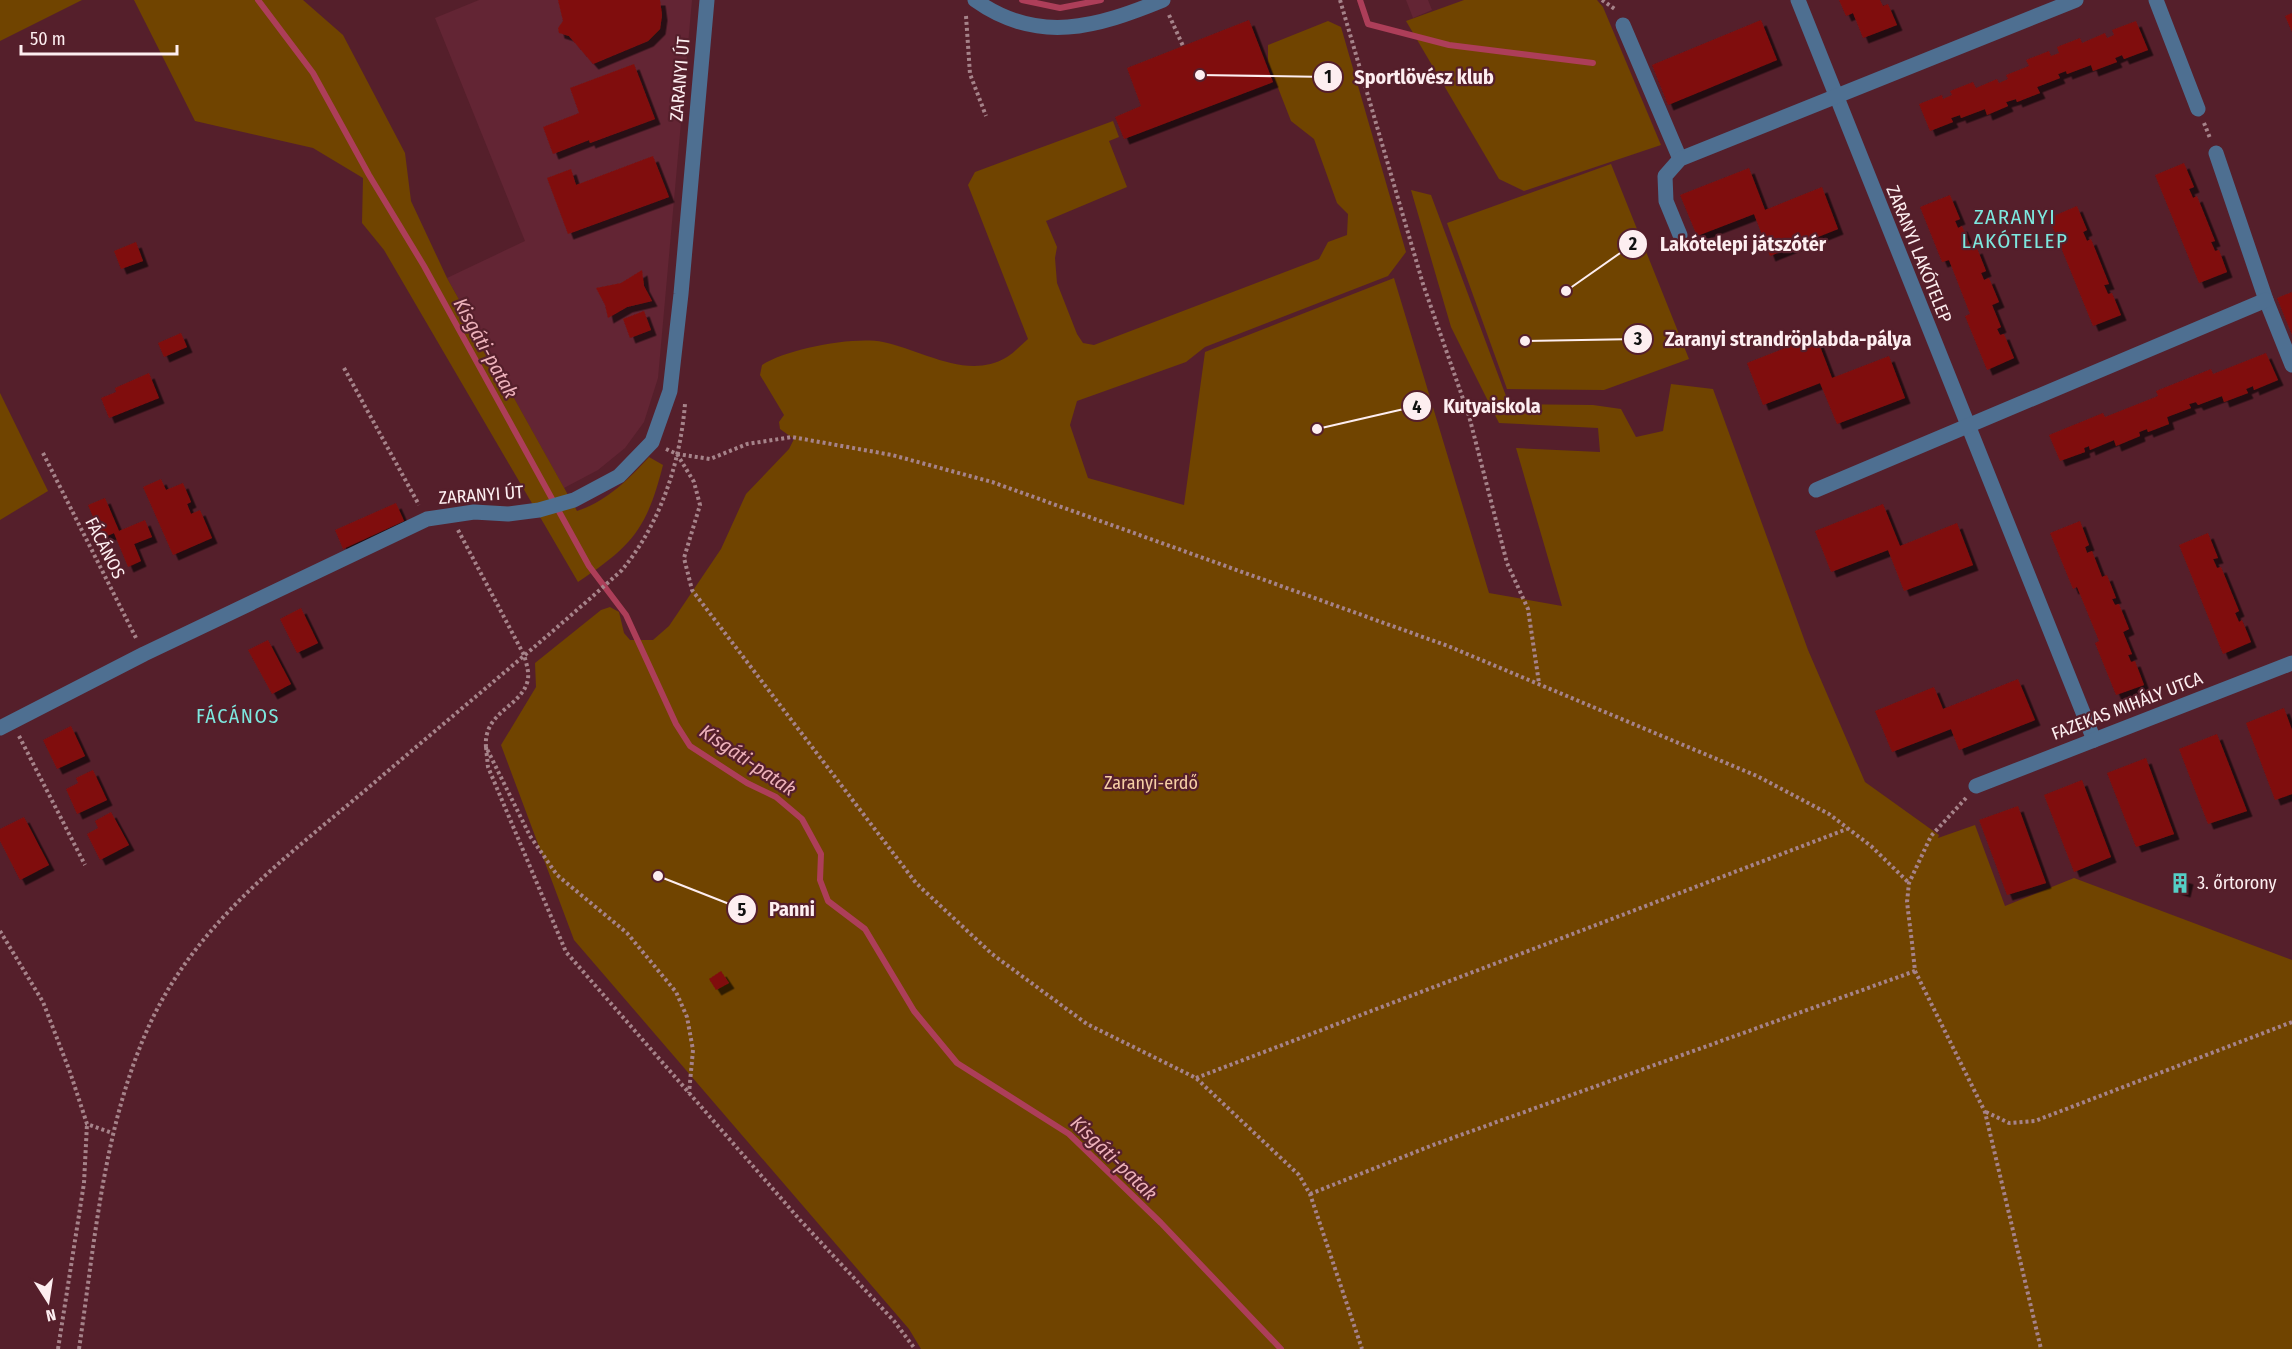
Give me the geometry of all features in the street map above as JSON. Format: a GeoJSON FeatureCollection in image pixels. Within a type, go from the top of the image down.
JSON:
{"type":"FeatureCollection","features":[{"type":"Feature","properties":{"kind":"street","name":"ZARANYI ÚT"},"geometry":{"type":"LineString","coordinates":[[6,725],[144,654],[427,519],[449,514],[474,512],[508,514],[539,510],[574,500],[619,476],[652,442],[670,391],[681,294],[707,0]]}},
{"type":"Feature","properties":{"kind":"street"},"geometry":{"type":"LineString","coordinates":[[970,5],[1029,25],[1072,28],[1114,20],[1163,0]]}},
{"type":"Feature","properties":{"kind":"street","name":"ZARANYI LAKÓTELEP"},"geometry":{"type":"LineString","coordinates":[[1798,0],[2094,740]]}},
{"type":"Feature","properties":{"kind":"street"},"geometry":{"type":"LineString","coordinates":[[1680,235],[1665,201],[1665,176],[1680,159],[2076,0]]}},
{"type":"Feature","properties":{"kind":"street"},"geometry":{"type":"LineString","coordinates":[[2156,0],[2198,108]]}},
{"type":"Feature","properties":{"kind":"street"},"geometry":{"type":"LineString","coordinates":[[1623,25],[1680,159]]}},
{"type":"Feature","properties":{"kind":"street"},"geometry":{"type":"LineString","coordinates":[[2216,153],[2266,300],[2292,365]]}},
{"type":"Feature","properties":{"kind":"street"},"geometry":{"type":"LineString","coordinates":[[1816,490],[2266,300]]}},
{"type":"Feature","properties":{"kind":"street","name":"FAZEKAS MIHÁLY UTCA"},"geometry":{"type":"LineString","coordinates":[[1976,786],[2292,663]]}},
{"type":"Feature","properties":{"kind":"path"},"geometry":{"type":"LineString","coordinates":[[1163,0],[1183,46]]}},
{"type":"Feature","properties":{"kind":"path"},"geometry":{"type":"LineString","coordinates":[[1340,0],[1423,284],[1469,416],[1507,563],[1528,609],[1539,684]]}},
{"type":"Feature","properties":{"kind":"path"},"geometry":{"type":"LineString","coordinates":[[970,5],[970,74],[986,116]]}},
{"type":"Feature","properties":{"kind":"path"},"geometry":{"type":"LineString","coordinates":[[2198,108],[2216,153]]}},
{"type":"Feature","properties":{"kind":"path"},"geometry":{"type":"LineString","coordinates":[[344,368],[427,519]]}},
{"type":"Feature","properties":{"kind":"path"},"geometry":{"type":"LineString","coordinates":[[1362,1349],[1310,1194],[1299,1175],[1196,1078],[1088,1024],[992,954],[916,884],[692,590],[684,558],[699,505],[694,482],[677,454],[710,459],[747,444],[792,437],[892,455],[992,482],[1448,646],[1757,776],[1828,814],[1871,846],[1909,883]]}},
{"type":"Feature","properties":{"kind":"path","name":"FÁCÁNOS"},"geometry":{"type":"LineString","coordinates":[[43,453],[144,654]]}},
{"type":"Feature","properties":{"kind":"path"},"geometry":{"type":"LineString","coordinates":[[449,514],[524,655],[528,681],[490,724],[485,735],[488,767],[566,952],[689,1094],[894,1322],[915,1349]]}},
{"type":"Feature","properties":{"kind":"path"},"geometry":{"type":"LineString","coordinates":[[79,1349],[112,1133],[127,1082],[148,1028],[171,983],[193,950],[222,916],[254,885],[622,570]]}},
{"type":"Feature","properties":{"kind":"path"},"geometry":{"type":"LineString","coordinates":[[6,725],[85,865]]}},
{"type":"Feature","properties":{"kind":"path"},"geometry":{"type":"LineString","coordinates":[[486,747],[530,836],[557,875],[627,933],[676,992],[687,1017],[693,1050],[689,1094]]}},
{"type":"Feature","properties":{"kind":"path"},"geometry":{"type":"LineString","coordinates":[[1976,786],[1931,836],[1909,883],[1907,902],[1915,971],[1985,1112],[2041,1349]]}},
{"type":"Feature","properties":{"kind":"path"},"geometry":{"type":"LineString","coordinates":[[1196,1078],[1848,829]]}},
{"type":"Feature","properties":{"kind":"path"},"geometry":{"type":"LineString","coordinates":[[0,931],[43,1002],[87,1124],[84,1183],[58,1349]]}},
{"type":"Feature","properties":{"kind":"path"},"geometry":{"type":"LineString","coordinates":[[1310,1194],[1433,1145],[1915,971]]}},
{"type":"Feature","properties":{"kind":"path"},"geometry":{"type":"LineString","coordinates":[[1985,1112],[2009,1123],[2035,1121],[2292,1022]]}},
{"type":"Feature","properties":{"kind":"path"},"geometry":{"type":"LineString","coordinates":[[87,1124],[112,1133]]}},
{"type":"Feature","properties":{"kind":"shaded area"},"geometry":{"type":"Polygon","coordinates":[[[479,0],[692,0],[658,378],[644,422],[625,448],[598,470],[564,488],[447,278],[525,241],[435,18],[479,0]]]}},
{"type":"Feature","properties":{"kind":"shaded area"},"geometry":{"type":"Polygon","coordinates":[[[1406,0],[1428,0],[1432,10],[1413,18],[1406,0]]]}},
{"type":"Feature","properties":{"kind":"green space"},"geometry":{"type":"Polygon","coordinates":[[[0,0],[82,0],[0,41],[0,0]]]}},
{"type":"Feature","properties":{"kind":"green space"},"geometry":{"type":"Polygon","coordinates":[[[134,0],[303,0],[343,35],[405,153],[411,201],[447,278],[577,511],[598,502],[616,489],[649,457],[663,465],[651,505],[643,521],[635,534],[612,558],[578,582],[384,250],[362,223],[363,178],[313,148],[195,121],[134,0]]]}},
{"type":"Feature","properties":{"kind":"green space"},"geometry":{"type":"Polygon","coordinates":[[[1464,0],[1597,0],[1603,7],[1661,145],[1524,191],[1499,179],[1406,21],[1464,0]]]}},
{"type":"Feature","properties":{"kind":"green space","name":"Zaranyi-erdő"},"geometry":{"type":"Polygon","coordinates":[[[1328,21],[1341,27],[1406,252],[1388,276],[1205,347],[1186,362],[1077,401],[1070,425],[1088,478],[1184,505],[1205,352],[1394,278],[1489,593],[1562,606],[1516,448],[1600,452],[1598,428],[1499,423],[1451,327],[1411,190],[1431,195],[1509,404],[1593,405],[1621,409],[1636,437],[1663,431],[1671,384],[1713,389],[1808,650],[1865,782],[1939,835],[1938,838],[1975,825],[2005,906],[2074,878],[2292,960],[2292,1349],[921,1349],[909,1329],[574,940],[501,745],[536,687],[535,663],[601,610],[610,607],[619,612],[624,633],[630,640],[653,640],[669,626],[721,549],[746,494],[789,449],[794,439],[780,429],[779,422],[784,415],[760,375],[762,365],[803,349],[855,341],[883,342],[961,365],[992,364],[1010,355],[1028,339],[968,185],[975,172],[1113,121],[1119,137],[1109,141],[1127,187],[1046,221],[1057,247],[1055,258],[1057,283],[1077,334],[1083,343],[1094,345],[1319,259],[1328,242],[1347,235],[1348,214],[1337,203],[1314,139],[1291,121],[1268,62],[1268,45],[1328,21]]]}},
{"type":"Feature","properties":{"kind":"green space"},"geometry":{"type":"Polygon","coordinates":[[[1611,164],[1689,359],[1604,390],[1507,389],[1447,223],[1611,164]]]}},
{"type":"Feature","properties":{"kind":"green space"},"geometry":{"type":"Polygon","coordinates":[[[0,393],[48,491],[0,520],[0,393]]]}},
{"type":"Feature","properties":{"kind":"building"},"geometry":{"type":"Polygon","coordinates":[[[558,0],[660,0],[662,15],[660,29],[648,41],[593,64],[569,36],[559,33],[558,28],[563,21],[558,0]]]}},
{"type":"Feature","properties":{"kind":"building"},"geometry":{"type":"Polygon","coordinates":[[[1839,0],[1880,0],[1883,6],[1888,4],[1897,25],[1863,38],[1853,13],[1846,16],[1839,0]]]}},
{"type":"Feature","properties":{"kind":"building"},"geometry":{"type":"Polygon","coordinates":[[[2292,13],[2292,32],[2285,16],[2292,13]]]}},
{"type":"Feature","properties":{"kind":"building"},"geometry":{"type":"Polygon","coordinates":[[[1249,20],[1273,82],[1124,139],[1115,117],[1141,106],[1127,68],[1249,20]]]}},
{"type":"Feature","properties":{"kind":"building"},"geometry":{"type":"Polygon","coordinates":[[[1761,20],[1777,60],[1668,105],[1652,65],[1761,20]]]}},
{"type":"Feature","properties":{"kind":"building"},"geometry":{"type":"Polygon","coordinates":[[[2136,21],[2148,50],[2124,59],[2122,55],[2115,58],[2117,62],[2093,71],[2091,65],[2067,74],[2066,71],[2058,74],[2060,78],[2037,87],[2040,93],[2017,102],[2016,99],[2006,102],[2008,106],[1987,115],[1985,109],[1961,118],[1960,115],[1951,118],[1953,122],[1930,131],[1919,104],[1942,95],[1943,99],[1952,95],[1950,91],[1973,82],[1976,88],[1997,79],[1999,83],[2008,79],[2006,75],[2029,66],[2026,60],[2049,51],[2051,56],[2059,53],[2057,47],[2080,38],[2082,43],[2105,33],[2107,38],[2114,35],[2112,30],[2136,21]]]}},
{"type":"Feature","properties":{"kind":"building"},"geometry":{"type":"Polygon","coordinates":[[[634,64],[655,119],[553,154],[543,127],[579,113],[570,88],[634,64]]]}},
{"type":"Feature","properties":{"kind":"building"},"geometry":{"type":"Polygon","coordinates":[[[653,156],[669,197],[568,234],[547,178],[571,169],[576,185],[653,156]]]}},
{"type":"Feature","properties":{"kind":"building"},"geometry":{"type":"Polygon","coordinates":[[[2184,163],[2194,187],[2189,189],[2193,198],[2197,196],[2215,241],[2211,242],[2215,251],[2219,250],[2227,272],[2199,283],[2155,175],[2184,163]]]}},
{"type":"Feature","properties":{"kind":"building"},"geometry":{"type":"Polygon","coordinates":[[[1749,168],[1765,210],[1822,187],[1838,229],[1770,256],[1754,214],[1697,236],[1680,195],[1749,168]]]}},
{"type":"Feature","properties":{"kind":"building"},"geometry":{"type":"Polygon","coordinates":[[[1950,195],[1960,219],[1955,221],[1958,228],[1962,226],[1972,250],[1977,248],[1986,271],[1981,273],[1984,280],[1989,278],[1999,302],[1992,305],[2001,327],[1997,329],[2000,335],[2004,334],[2014,358],[1987,370],[1965,316],[1970,314],[1949,260],[1942,262],[1920,207],[1950,195]]]}},
{"type":"Feature","properties":{"kind":"building"},"geometry":{"type":"Polygon","coordinates":[[[2077,206],[2087,230],[2083,232],[2087,241],[2091,239],[2109,284],[2104,285],[2108,294],[2112,293],[2121,315],[2093,326],[2049,218],[2077,206]]]}},
{"type":"Feature","properties":{"kind":"building"},"geometry":{"type":"Polygon","coordinates":[[[136,242],[143,261],[121,269],[114,251],[136,242]]]}},
{"type":"Feature","properties":{"kind":"building"},"geometry":{"type":"Polygon","coordinates":[[[642,270],[644,286],[652,301],[627,307],[608,318],[605,305],[596,288],[621,283],[642,270]]]}},
{"type":"Feature","properties":{"kind":"building"},"geometry":{"type":"Polygon","coordinates":[[[2292,292],[2292,335],[2277,298],[2292,292]]]}},
{"type":"Feature","properties":{"kind":"building"},"geometry":{"type":"Polygon","coordinates":[[[644,311],[651,330],[630,338],[623,319],[644,311]]]}},
{"type":"Feature","properties":{"kind":"building"},"geometry":{"type":"Polygon","coordinates":[[[181,333],[187,347],[164,357],[158,343],[181,333]]]}},
{"type":"Feature","properties":{"kind":"building"},"geometry":{"type":"Polygon","coordinates":[[[1816,336],[1832,378],[1889,356],[1905,398],[1837,424],[1820,383],[1763,405],[1747,363],[1816,336]]]}},
{"type":"Feature","properties":{"kind":"building"},"geometry":{"type":"Polygon","coordinates":[[[2266,353],[2278,380],[2254,390],[2253,386],[2246,389],[2248,393],[2224,402],[2222,396],[2198,405],[2196,402],[2189,404],[2191,408],[2167,417],[2169,424],[2148,432],[2147,429],[2139,432],[2140,436],[2116,446],[2114,440],[2090,450],[2089,446],[2084,448],[2085,452],[2060,461],[2049,435],[2103,413],[2105,417],[2158,396],[2156,391],[2211,369],[2213,374],[2266,353]]]}},
{"type":"Feature","properties":{"kind":"building"},"geometry":{"type":"Polygon","coordinates":[[[149,373],[159,398],[109,418],[101,398],[116,392],[115,388],[149,373]]]}},
{"type":"Feature","properties":{"kind":"building"},"geometry":{"type":"Polygon","coordinates":[[[161,479],[166,490],[183,483],[191,502],[187,504],[191,514],[200,510],[212,538],[173,555],[143,487],[161,479]]]}},
{"type":"Feature","properties":{"kind":"building"},"geometry":{"type":"Polygon","coordinates":[[[105,498],[119,531],[145,520],[152,537],[134,544],[141,561],[128,567],[114,533],[102,538],[88,505],[105,498]]]}},
{"type":"Feature","properties":{"kind":"building"},"geometry":{"type":"Polygon","coordinates":[[[396,503],[404,521],[343,549],[335,530],[396,503]]]}},
{"type":"Feature","properties":{"kind":"building"},"geometry":{"type":"Polygon","coordinates":[[[1883,504],[1900,546],[1957,523],[1973,565],[1904,591],[1888,550],[1831,572],[1815,531],[1883,504]]]}},
{"type":"Feature","properties":{"kind":"building"},"geometry":{"type":"Polygon","coordinates":[[[2080,521],[2089,545],[2085,547],[2087,553],[2092,551],[2102,577],[2107,575],[2116,598],[2112,599],[2115,605],[2119,604],[2129,629],[2123,632],[2132,654],[2128,655],[2131,662],[2135,661],[2144,685],[2116,695],[2095,643],[2099,641],[2077,587],[2073,589],[2050,533],[2080,521]]]}},
{"type":"Feature","properties":{"kind":"building"},"geometry":{"type":"Polygon","coordinates":[[[2208,533],[2218,558],[2213,559],[2217,568],[2221,567],[2239,611],[2235,613],[2239,622],[2242,620],[2251,642],[2223,654],[2179,545],[2208,533]]]}},
{"type":"Feature","properties":{"kind":"building"},"geometry":{"type":"Polygon","coordinates":[[[301,608],[318,643],[297,653],[280,619],[301,608]]]}},
{"type":"Feature","properties":{"kind":"building"},"geometry":{"type":"Polygon","coordinates":[[[268,640],[291,684],[272,694],[248,650],[268,640]]]}},
{"type":"Feature","properties":{"kind":"building"},"geometry":{"type":"Polygon","coordinates":[[[2018,679],[2035,720],[1959,750],[1951,729],[1892,752],[1875,711],[1934,687],[1943,709],[2018,679]]]}},
{"type":"Feature","properties":{"kind":"building"},"geometry":{"type":"Polygon","coordinates":[[[2284,708],[2292,730],[2292,794],[2275,800],[2246,723],[2284,708]]]}},
{"type":"Feature","properties":{"kind":"building"},"geometry":{"type":"Polygon","coordinates":[[[71,726],[85,756],[57,769],[43,740],[71,726]]]}},
{"type":"Feature","properties":{"kind":"building"},"geometry":{"type":"Polygon","coordinates":[[[2217,734],[2247,811],[2208,824],[2179,749],[2217,734]]]}},
{"type":"Feature","properties":{"kind":"building"},"geometry":{"type":"Polygon","coordinates":[[[2146,758],[2174,834],[2136,847],[2107,773],[2146,758]]]}},
{"type":"Feature","properties":{"kind":"building"},"geometry":{"type":"Polygon","coordinates":[[[93,770],[107,800],[77,814],[66,789],[78,783],[76,778],[93,770]]]}},
{"type":"Feature","properties":{"kind":"building"},"geometry":{"type":"Polygon","coordinates":[[[2082,780],[2111,857],[2074,872],[2044,795],[2082,780]]]}},
{"type":"Feature","properties":{"kind":"building"},"geometry":{"type":"Polygon","coordinates":[[[2018,806],[2046,883],[2007,895],[1979,820],[2018,806]]]}},
{"type":"Feature","properties":{"kind":"building"},"geometry":{"type":"Polygon","coordinates":[[[111,812],[129,845],[100,860],[87,834],[98,828],[95,821],[111,812]]]}},
{"type":"Feature","properties":{"kind":"building"},"geometry":{"type":"Polygon","coordinates":[[[24,817],[49,865],[20,880],[0,841],[0,829],[24,817]]]}},
{"type":"Feature","properties":{"kind":"building","name":"3. őrtorony"},"geometry":{"type":"Polygon","coordinates":[[[2175,875],[2188,879],[2185,892],[2172,888],[2175,875]]]}},
{"type":"Feature","properties":{"kind":"building"},"geometry":{"type":"Polygon","coordinates":[[[721,971],[729,983],[716,990],[709,979],[721,971]]]}},
{"type":"Feature","properties":{"kind":"waterway","name":"Kisgáti-patak"},"geometry":{"type":"LineString","coordinates":[[258,0],[313,73],[369,175],[424,266],[589,566],[626,615],[676,724],[690,746],[747,783],[776,797],[802,819],[821,854],[820,880],[828,901],[865,929],[914,1011],[957,1063],[1069,1134],[1161,1223],[1281,1349]]}},
{"type":"Feature","properties":{"kind":"waterway"},"geometry":{"type":"LineString","coordinates":[[1022,0],[1060,8],[1101,0]]}},
{"type":"Feature","properties":{"kind":"waterway"},"geometry":{"type":"LineString","coordinates":[[1360,0],[1368,24],[1449,45],[1593,63]]}},
{"type":"Feature","properties":{"kind":"place","name":"Sportlövész klub"},"geometry":{"type":"Point","coordinates":[1200,75]}},
{"type":"Feature","properties":{"kind":"place","name":"Lakótelepi játszótér"},"geometry":{"type":"Point","coordinates":[1566,291]}},
{"type":"Feature","properties":{"kind":"place","name":"Zaranyi strandröplabda-pálya"},"geometry":{"type":"Point","coordinates":[1525,341]}},
{"type":"Feature","properties":{"kind":"place","name":"Kutyaiskola"},"geometry":{"type":"Point","coordinates":[1317,429]}},
{"type":"Feature","properties":{"kind":"place","name":"Panni"},"geometry":{"type":"Point","coordinates":[658,876]}},
{"type":"Feature","properties":{"kind":"place","name":"3. őrtorony"},"geometry":{"type":"Point","coordinates":[2180,883]}},
{"type":"Feature","properties":{"kind":"district","name":"ZARANYI LAKÓTELEP"},"geometry":{"type":"Point","coordinates":[2015,229]}},
{"type":"Feature","properties":{"kind":"district","name":"FÁCÁNOS"},"geometry":{"type":"Point","coordinates":[238,716]}}]}
